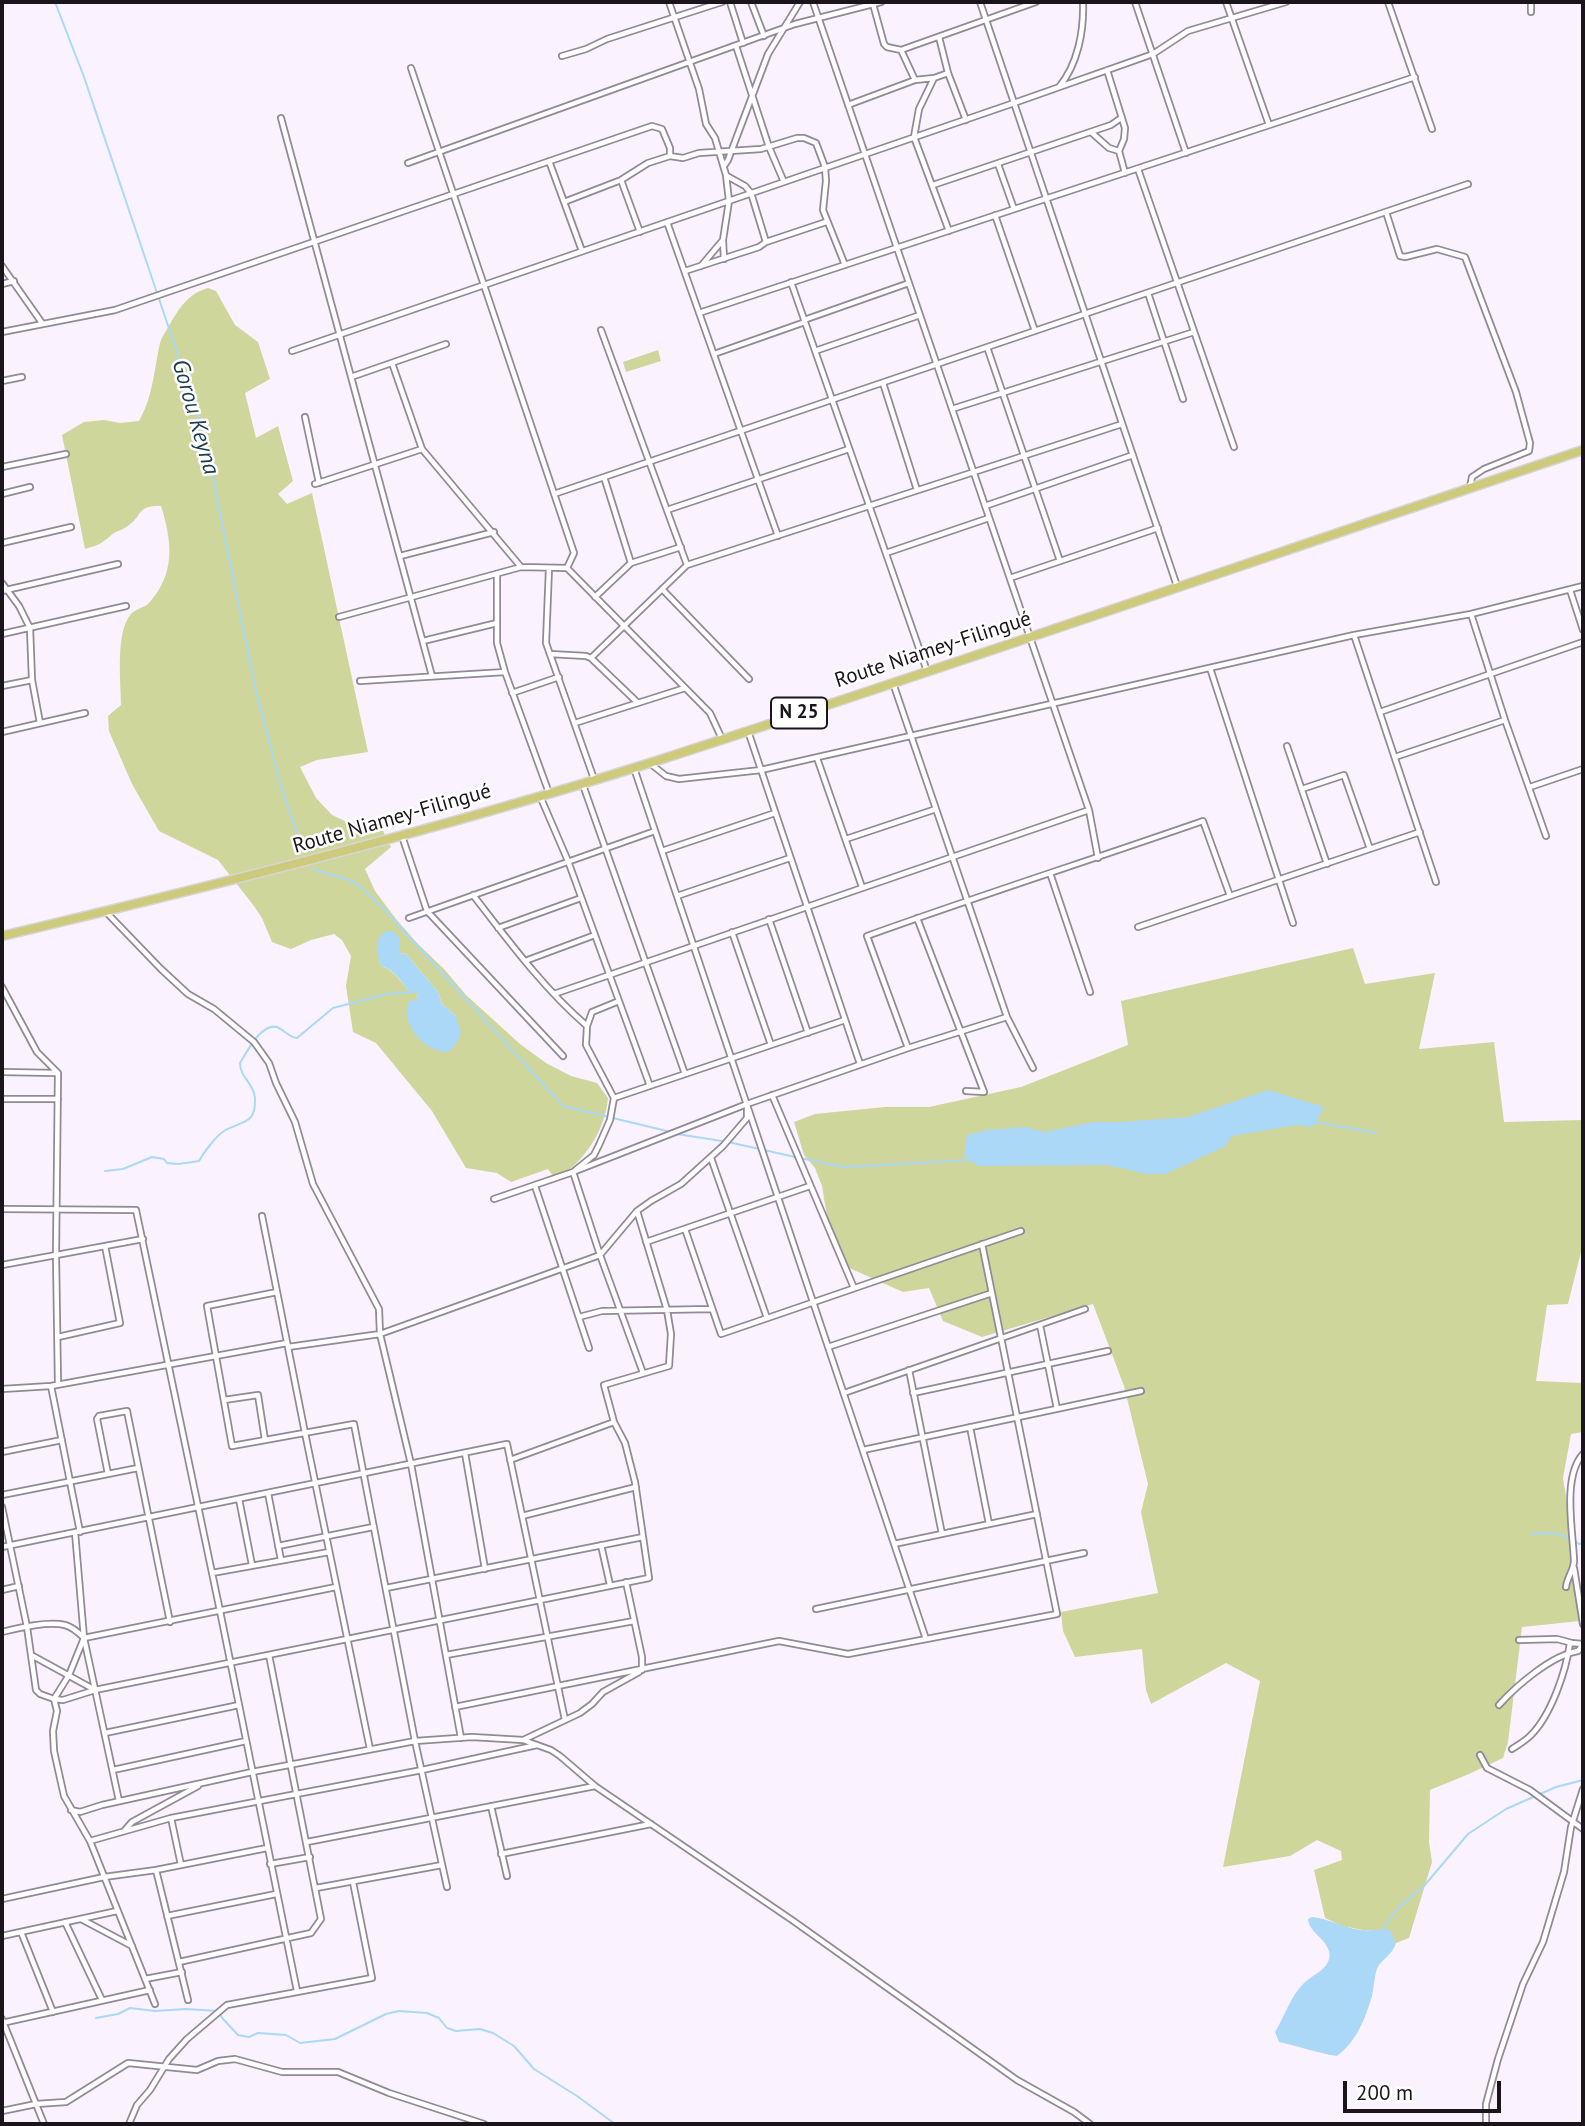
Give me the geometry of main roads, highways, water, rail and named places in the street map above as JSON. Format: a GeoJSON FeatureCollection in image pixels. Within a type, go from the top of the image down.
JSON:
{"type":"FeatureCollection","features":[{"type":"Feature","properties":{"kind":"main road","name":"Route Niamey-Filingué"},"geometry":{"type":"LineString","coordinates":[[2,936],[214,886],[402,836],[634,768],[1583,450]]}},
{"type":"Feature","properties":{"kind":"water"},"geometry":{"type":"Polygon","coordinates":[[[392,931],[400,937],[400,953],[406,954],[438,992],[442,1004],[456,1016],[461,1033],[448,1052],[431,1048],[417,1036],[411,1028],[407,1011],[408,1003],[418,998],[417,992],[410,992],[394,973],[381,966],[377,952],[378,940],[384,932],[392,931]]]}},
{"type":"Feature","properties":{"kind":"water"},"geometry":{"type":"Polygon","coordinates":[[[1268,1090],[1324,1107],[1313,1127],[1297,1125],[1232,1136],[1224,1147],[1165,1174],[1147,1174],[1106,1165],[978,1166],[964,1156],[967,1135],[987,1130],[1025,1127],[1044,1132],[1094,1122],[1188,1117],[1268,1090]]]}},
{"type":"Feature","properties":{"kind":"water"},"geometry":{"type":"Polygon","coordinates":[[[1312,1917],[1361,1930],[1390,1930],[1396,1943],[1377,1969],[1372,1996],[1359,2029],[1350,2044],[1337,2056],[1279,2042],[1275,2032],[1298,1989],[1328,1962],[1327,1946],[1309,1924],[1308,1919],[1312,1917]]]}},
{"type":"Feature","properties":{"kind":"waterway","name":"Gorou Keyna"},"geometry":{"type":"LineString","coordinates":[[55,2],[84,77],[203,429],[255,687],[280,783],[300,842]]}},
{"type":"Feature","properties":{"kind":"waterway"},"geometry":{"type":"LineString","coordinates":[[313,869],[355,882],[385,910],[563,1106],[671,1132]]}},
{"type":"Feature","properties":{"kind":"waterway"},"geometry":{"type":"LineString","coordinates":[[105,1171],[123,1169],[152,1157],[164,1159],[167,1163],[199,1161],[221,1133],[251,1117],[255,1107],[254,1093],[242,1073],[240,1063],[255,1039],[265,1029],[277,1027],[297,1038],[333,1008],[391,993],[417,992]]}},
{"type":"Feature","properties":{"kind":"waterway"},"geometry":{"type":"LineString","coordinates":[[1316,1122],[1376,1133]]}},
{"type":"Feature","properties":{"kind":"waterway"},"geometry":{"type":"LineString","coordinates":[[677,1134],[795,1157]]}},
{"type":"Feature","properties":{"kind":"waterway"},"geometry":{"type":"LineString","coordinates":[[800,1158],[844,1167],[972,1160]]}},
{"type":"Feature","properties":{"kind":"waterway"},"geometry":{"type":"LineString","coordinates":[[1531,1534],[1554,1533],[1570,1538]]}},
{"type":"Feature","properties":{"kind":"waterway"},"geometry":{"type":"LineString","coordinates":[[1575,1541],[1583,1543]]}},
{"type":"Feature","properties":{"kind":"waterway"},"geometry":{"type":"LineString","coordinates":[[1383,1929],[1397,1909],[1424,1886],[1468,1834],[1506,1809],[1556,1787],[1583,1780]]}},
{"type":"Feature","properties":{"kind":"waterway"},"geometry":{"type":"LineString","coordinates":[[96,2018],[118,2014],[130,2008],[155,2011],[218,2011],[238,2035],[286,2035],[300,2043],[335,2039],[386,2014],[399,2011],[427,2013],[439,2018],[447,2028],[456,2031],[480,2029],[493,2033],[514,2046],[534,2069],[615,2124]]}},
{"type":"Feature","properties":{"kind":"waterway"},"geometry":{"type":"LineString","coordinates":[[823,2124],[838,2124]]}}]}
